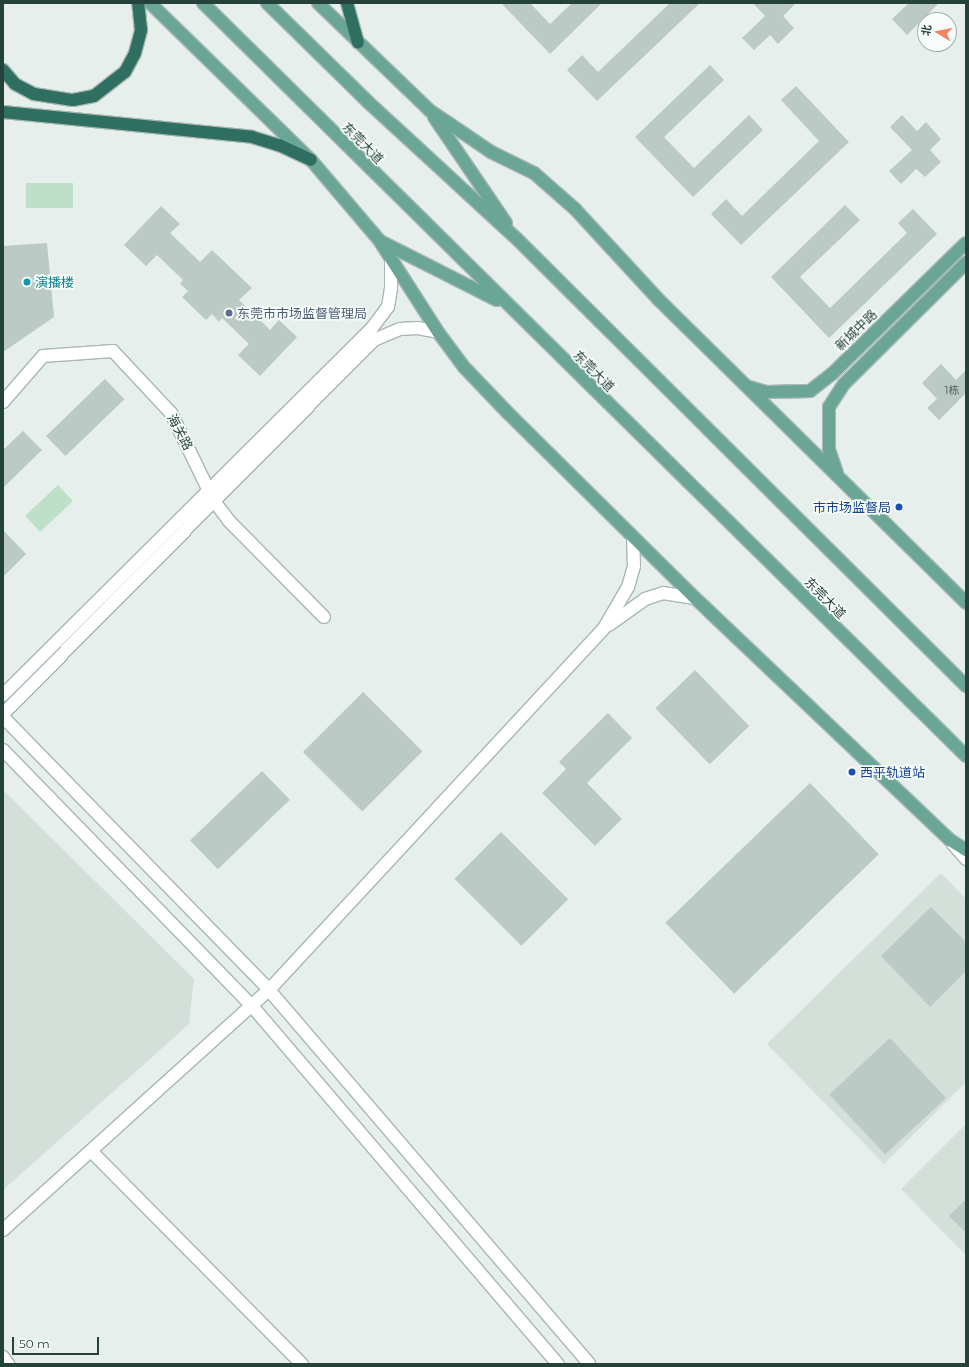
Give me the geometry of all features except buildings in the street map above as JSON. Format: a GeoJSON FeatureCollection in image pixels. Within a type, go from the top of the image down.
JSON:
{"type":"FeatureCollection","features":[{"type":"Feature","properties":{"kind":"highway"},"geometry":{"type":"LineString","coordinates":[[3,70],[15,84],[34,94],[73,100],[94,96],[125,72],[135,54],[141,30],[138,3]]}},
{"type":"Feature","properties":{"kind":"highway"},"geometry":{"type":"LineString","coordinates":[[348,3],[358,43]]}},
{"type":"Feature","properties":{"kind":"highway"},"geometry":{"type":"LineString","coordinates":[[3,112],[252,137],[279,144],[310,160]]}},
{"type":"Feature","properties":{"kind":"main road"},"geometry":{"type":"LineString","coordinates":[[150,3],[310,160],[379,240],[438,332],[464,368],[694,598],[950,840],[966,850]]}},
{"type":"Feature","properties":{"kind":"main road","name":"东莞大道"},"geometry":{"type":"LineString","coordinates":[[203,3],[507,305],[966,756]]}},
{"type":"Feature","properties":{"kind":"main road"},"geometry":{"type":"LineString","coordinates":[[267,3],[368,102],[516,239],[966,686]]}},
{"type":"Feature","properties":{"kind":"main road"},"geometry":{"type":"LineString","coordinates":[[318,3],[429,110],[491,152],[534,173],[575,209],[659,300],[966,603]]}},
{"type":"Feature","properties":{"kind":"main road"},"geometry":{"type":"LineString","coordinates":[[429,110],[516,239]]}},
{"type":"Feature","properties":{"kind":"main road"},"geometry":{"type":"LineString","coordinates":[[379,240],[507,305]]}},
{"type":"Feature","properties":{"kind":"main road","name":"新城中路"},"geometry":{"type":"LineString","coordinates":[[747,386],[767,392],[810,391],[832,374],[966,243]]}},
{"type":"Feature","properties":{"kind":"main road"},"geometry":{"type":"LineString","coordinates":[[838,476],[829,450],[829,407],[844,384],[966,263]]}},
{"type":"Feature","properties":{"kind":"street"},"geometry":{"type":"LineString","coordinates":[[391,258],[391,289],[388,307],[372,328],[3,715],[270,990],[589,1364]]}},
{"type":"Feature","properties":{"kind":"street"},"geometry":{"type":"LineString","coordinates":[[3,695],[374,340],[400,329],[418,328],[438,332]]}},
{"type":"Feature","properties":{"kind":"street","name":"海关路"},"geometry":{"type":"LineString","coordinates":[[3,402],[43,356],[113,351],[171,413],[212,495],[229,521],[324,617]]}},
{"type":"Feature","properties":{"kind":"street"},"geometry":{"type":"LineString","coordinates":[[604,628],[628,587],[634,566],[633,537]]}},
{"type":"Feature","properties":{"kind":"street"},"geometry":{"type":"LineString","coordinates":[[3,1230],[270,990],[604,628],[645,599],[663,593],[694,598]]}},
{"type":"Feature","properties":{"kind":"street"},"geometry":{"type":"LineString","coordinates":[[3,750],[252,1006],[558,1364]]}},
{"type":"Feature","properties":{"kind":"street"},"geometry":{"type":"LineString","coordinates":[[950,840],[966,858]]}},
{"type":"Feature","properties":{"kind":"street"},"geometry":{"type":"LineString","coordinates":[[91,1151],[302,1364]]}},
{"type":"Feature","properties":{"kind":"street"},"geometry":{"type":"LineString","coordinates":[[3,1357],[8,1364]]}},
{"type":"Feature","properties":{"kind":"shaded area"},"geometry":{"type":"Polygon","coordinates":[[[3,790],[194,979],[189,1024],[3,1190],[3,790]]]}},
{"type":"Feature","properties":{"kind":"shaded area"},"geometry":{"type":"Polygon","coordinates":[[[941,873],[966,899],[966,1082],[884,1164],[767,1044],[941,873]]]}},
{"type":"Feature","properties":{"kind":"shaded area"},"geometry":{"type":"Polygon","coordinates":[[[966,1124],[966,1255],[901,1189],[966,1124]]]}},
{"type":"Feature","properties":{"kind":"green space"},"geometry":{"type":"Polygon","coordinates":[[[26,183],[73,183],[73,208],[26,208],[26,183]]]}},
{"type":"Feature","properties":{"kind":"green space"},"geometry":{"type":"Polygon","coordinates":[[[58,485],[73,501],[40,532],[25,516],[58,485]]]}},
{"type":"Feature","properties":{"kind":"place","name":"演播楼"},"geometry":{"type":"Point","coordinates":[27,282]}},
{"type":"Feature","properties":{"kind":"place","name":"东莞市市场监督管理局"},"geometry":{"type":"Point","coordinates":[229,313]}},
{"type":"Feature","properties":{"kind":"place","name":"市市场监督局"},"geometry":{"type":"Point","coordinates":[899,507]}},
{"type":"Feature","properties":{"kind":"place","name":"西平轨道站"},"geometry":{"type":"Point","coordinates":[852,772]}}]}
